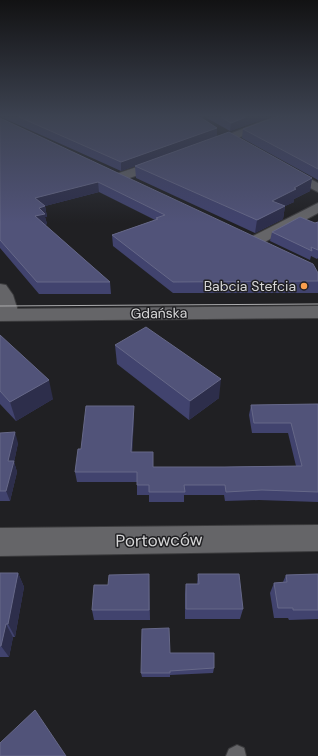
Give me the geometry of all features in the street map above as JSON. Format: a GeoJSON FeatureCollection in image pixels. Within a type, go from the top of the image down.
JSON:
{"type":"FeatureCollection","features":[{"type":"Feature","properties":{"kind":"street"},"geometry":{"type":"LineString","coordinates":[[121,177],[172,158]]}},
{"type":"Feature","properties":{"kind":"street"},"geometry":{"type":"LineString","coordinates":[[276,164],[318,188]]}},
{"type":"Feature","properties":{"kind":"street"},"geometry":{"type":"LineString","coordinates":[[107,171],[141,187]]}},
{"type":"Feature","properties":{"kind":"street"},"geometry":{"type":"LineString","coordinates":[[255,241],[318,207]]}},
{"type":"Feature","properties":{"kind":"street"},"geometry":{"type":"LineString","coordinates":[[241,235],[269,248]]}},
{"type":"Feature","properties":{"kind":"street"},"geometry":{"type":"LineString","coordinates":[[0,290],[4,295],[4,314]]}},
{"type":"Feature","properties":{"kind":"street","name":"Gdańska"},"geometry":{"type":"LineString","coordinates":[[4,314],[318,312]]}},
{"type":"Feature","properties":{"kind":"street","name":"Portowców"},"geometry":{"type":"LineString","coordinates":[[0,542],[318,538]]}},
{"type":"Feature","properties":{"kind":"building"},"geometry":{"type":"Polygon","coordinates":[[[0,152],[73,152],[313,264],[318,273],[318,281],[173,282],[112,235],[158,219],[156,218],[165,215],[98,182],[35,198],[45,206],[39,208],[45,214],[35,216],[110,282],[37,282],[0,240],[0,152]]]}},
{"type":"Feature","properties":{"kind":"building"},"geometry":{"type":"Polygon","coordinates":[[[99,152],[148,152],[121,162],[99,152]]]}},
{"type":"Feature","properties":{"kind":"building"},"geometry":{"type":"Polygon","coordinates":[[[173,152],[266,152],[312,178],[294,188],[296,189],[272,201],[285,206],[257,220],[135,166],[173,152]]]}},
{"type":"Feature","properties":{"kind":"building"},"geometry":{"type":"Polygon","coordinates":[[[287,152],[318,152],[318,169],[287,152]]]}},
{"type":"Feature","properties":{"kind":"building"},"geometry":{"type":"Polygon","coordinates":[[[300,217],[315,223],[318,222],[318,250],[311,247],[312,251],[272,232],[300,217]]]}},
{"type":"Feature","properties":{"kind":"building"},"geometry":{"type":"Polygon","coordinates":[[[146,327],[221,379],[190,401],[115,345],[146,327]]]}},
{"type":"Feature","properties":{"kind":"building"},"geometry":{"type":"Polygon","coordinates":[[[0,335],[49,380],[10,402],[0,391],[0,335]]]}},
{"type":"Feature","properties":{"kind":"building"},"geometry":{"type":"Polygon","coordinates":[[[318,404],[318,492],[262,490],[226,492],[225,485],[184,485],[185,492],[149,492],[149,485],[137,485],[137,472],[75,472],[78,449],[81,449],[86,406],[134,406],[131,452],[153,452],[153,467],[224,467],[302,466],[291,423],[254,423],[251,405],[318,404]]]}},
{"type":"Feature","properties":{"kind":"building"},"geometry":{"type":"Polygon","coordinates":[[[15,432],[8,461],[14,461],[6,491],[0,491],[0,433],[15,432]]]}},
{"type":"Feature","properties":{"kind":"building"},"geometry":{"type":"Polygon","coordinates":[[[0,573],[18,573],[8,624],[6,624],[1,646],[0,646],[0,573]]]}},
{"type":"Feature","properties":{"kind":"building"},"geometry":{"type":"Polygon","coordinates":[[[149,574],[149,610],[92,610],[94,585],[108,585],[109,575],[149,574]]]}},
{"type":"Feature","properties":{"kind":"building"},"geometry":{"type":"Polygon","coordinates":[[[198,574],[239,574],[243,609],[186,609],[186,584],[199,584],[198,574]]]}},
{"type":"Feature","properties":{"kind":"building"},"geometry":{"type":"Polygon","coordinates":[[[318,574],[318,610],[293,610],[293,608],[278,608],[274,583],[287,582],[286,575],[318,574]]]}},
{"type":"Feature","properties":{"kind":"building"},"geometry":{"type":"Polygon","coordinates":[[[169,628],[170,653],[214,653],[214,668],[170,671],[170,673],[141,673],[142,629],[169,628]]]}},
{"type":"Feature","properties":{"kind":"building"},"geometry":{"type":"Polygon","coordinates":[[[35,710],[66,756],[0,756],[0,743],[35,710]]]}},
{"type":"Feature","properties":{"kind":"tram line"},"geometry":{"type":"LineString","coordinates":[[0,306],[318,304]]}},
{"type":"Feature","properties":{"kind":"place","name":"Babcia Stefcia"},"geometry":{"type":"Point","coordinates":[304,286]}}]}
